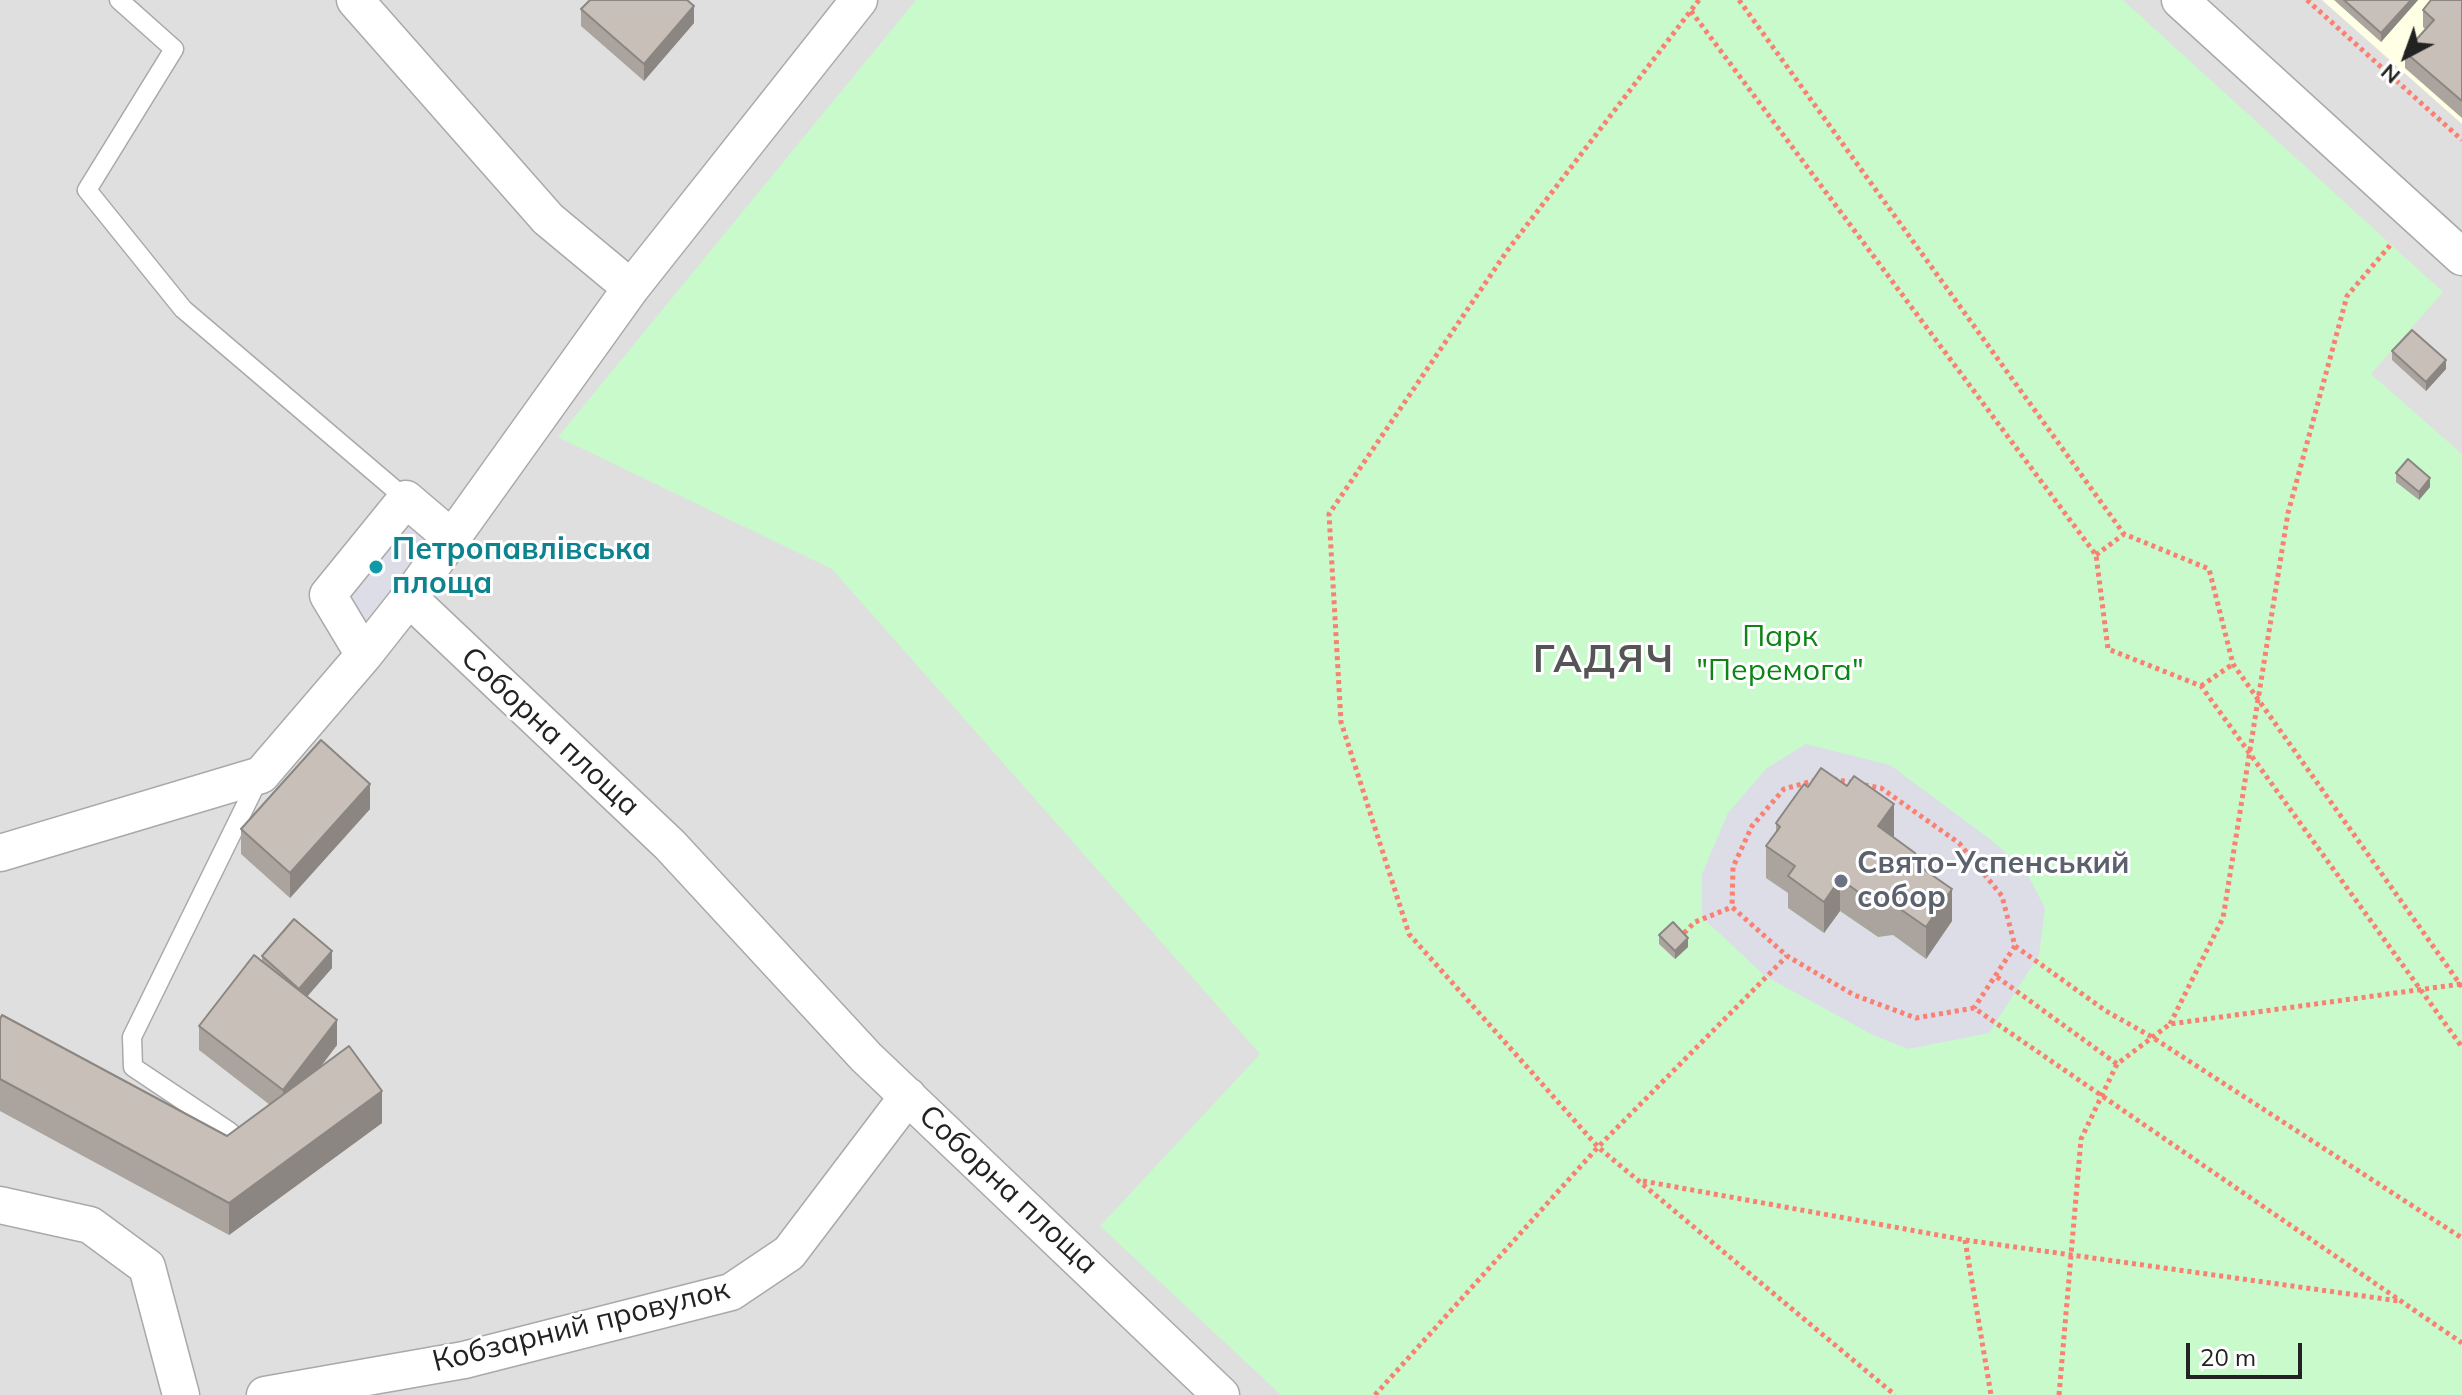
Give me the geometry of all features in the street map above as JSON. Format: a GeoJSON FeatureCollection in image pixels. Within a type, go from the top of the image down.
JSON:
{"type":"FeatureCollection","features":[{"type":"Feature","properties":{"kind":"street"},"geometry":{"type":"LineString","coordinates":[[355,0],[548,219],[631,288]]}},
{"type":"Feature","properties":{"kind":"street"},"geometry":{"type":"LineString","coordinates":[[0,853],[261,775],[409,598],[631,288],[859,0]]}},
{"type":"Feature","properties":{"kind":"street"},"geometry":{"type":"LineString","coordinates":[[2180,0],[2462,257]]}},
{"type":"Feature","properties":{"kind":"street"},"geometry":{"type":"LineString","coordinates":[[364,655],[328,595],[406,499],[453,539]]}},
{"type":"Feature","properties":{"kind":"street","name":"Соборна площа"},"geometry":{"type":"LineString","coordinates":[[409,598],[670,845],[866,1057],[1221,1395]]}},
{"type":"Feature","properties":{"kind":"street","name":"Кобзарний провулок"},"geometry":{"type":"LineString","coordinates":[[265,1395],[464,1360],[731,1292],[789,1253],[908,1096]]}},
{"type":"Feature","properties":{"kind":"street"},"geometry":{"type":"LineString","coordinates":[[0,1205],[90,1225],[147,1267],[181,1395]]}},
{"type":"Feature","properties":{"kind":"lane"},"geometry":{"type":"LineString","coordinates":[[119,0],[174,49],[87,190],[183,309],[406,499]]}},
{"type":"Feature","properties":{"kind":"lane"},"geometry":{"type":"LineString","coordinates":[[230,1132],[133,1067],[130,1052],[132,1037],[261,775]]}},
{"type":"Feature","properties":{"kind":"path"},"geometry":{"type":"LineString","coordinates":[[1699,0],[1507,251],[1329,514],[1341,722],[1409,934],[1598,1147],[1895,1395]]}},
{"type":"Feature","properties":{"kind":"path"},"geometry":{"type":"LineString","coordinates":[[1739,0],[2124,534],[2209,569],[2233,664],[2461,985],[2170,1024]]}},
{"type":"Feature","properties":{"kind":"path"},"geometry":{"type":"LineString","coordinates":[[2307,0],[2462,140]]}},
{"type":"Feature","properties":{"kind":"path"},"geometry":{"type":"LineString","coordinates":[[1691,11],[2096,555],[2108,649],[2201,686],[2249,757],[2462,1047]]}},
{"type":"Feature","properties":{"kind":"path"},"geometry":{"type":"LineString","coordinates":[[2059,1395],[2081,1139],[2117,1064],[2170,1024],[2223,918],[2288,513],[2347,296],[2415,215]]}},
{"type":"Feature","properties":{"kind":"path"},"geometry":{"type":"LineString","coordinates":[[2096,555],[2124,534]]}},
{"type":"Feature","properties":{"kind":"path"},"geometry":{"type":"LineString","coordinates":[[2201,686],[2233,664]]}},
{"type":"Feature","properties":{"kind":"path"},"geometry":{"type":"LineString","coordinates":[[2015,946],[1974,1008],[1916,1018],[1854,995],[1787,956],[1732,907],[1733,867],[1752,826],[1784,789],[1823,778],[1881,788],[1959,843],[2002,896],[2015,946],[2106,1011],[2152,1037],[2462,1238]]}},
{"type":"Feature","properties":{"kind":"path"},"geometry":{"type":"LineString","coordinates":[[1684,933],[1695,922],[1732,907]]}},
{"type":"Feature","properties":{"kind":"path"},"geometry":{"type":"LineString","coordinates":[[1375,1395],[1598,1147],[1787,956]]}},
{"type":"Feature","properties":{"kind":"path"},"geometry":{"type":"LineString","coordinates":[[1997,977],[2117,1064]]}},
{"type":"Feature","properties":{"kind":"path"},"geometry":{"type":"LineString","coordinates":[[1974,1008],[2462,1343]]}},
{"type":"Feature","properties":{"kind":"path"},"geometry":{"type":"LineString","coordinates":[[1639,1181],[1965,1240],[2400,1301]]}},
{"type":"Feature","properties":{"kind":"path"},"geometry":{"type":"LineString","coordinates":[[1965,1240],[1991,1395]]}},
{"type":"Feature","properties":{"kind":"shaded area"},"geometry":{"type":"Polygon","coordinates":[[[0,0],[2462,0],[2462,1395],[0,1395],[0,0]]]}},
{"type":"Feature","properties":{"kind":"shaded area"},"geometry":{"type":"Polygon","coordinates":[[[2322,0],[2462,0],[2462,124],[2322,0]]]}},
{"type":"Feature","properties":{"kind":"shaded area","name":"Петропавлівська площа"},"geometry":{"type":"Polygon","coordinates":[[[390,495],[440,540],[354,651],[313,594],[390,495]]]}},
{"type":"Feature","properties":{"kind":"shaded area"},"geometry":{"type":"Polygon","coordinates":[[[1806,744],[1890,765],[1991,840],[2025,870],[2045,908],[2039,955],[1989,1033],[1908,1049],[1873,1035],[1765,976],[1702,917],[1702,874],[1728,813],[1767,768],[1806,744]],[[1795,898],[1788,908],[1824,933],[1840,911],[1877,937],[1893,935],[1926,959],[1952,921],[1795,898]]]}},
{"type":"Feature","properties":{"kind":"green space","name":"Парк \"Перемога\""},"geometry":{"type":"Polygon","coordinates":[[[916,0],[2123,0],[2443,292],[2371,374],[2462,454],[2462,1395],[1281,1395],[1100,1226],[1260,1054],[832,569],[558,437],[916,0]]]}},
{"type":"Feature","properties":{"kind":"building"},"geometry":{"type":"Polygon","coordinates":[[[590,0],[687,0],[694,6],[644,64],[581,9],[590,0]]]}},
{"type":"Feature","properties":{"kind":"building"},"geometry":{"type":"Polygon","coordinates":[[[2344,0],[2411,0],[2381,33],[2344,0]]]}},
{"type":"Feature","properties":{"kind":"building"},"geometry":{"type":"Polygon","coordinates":[[[2431,0],[2462,0],[2462,101],[2405,52],[2434,20],[2423,10],[2431,0]]]}},
{"type":"Feature","properties":{"kind":"building"},"geometry":{"type":"Polygon","coordinates":[[[2412,330],[2446,360],[2426,382],[2392,351],[2412,330]]]}},
{"type":"Feature","properties":{"kind":"building"},"geometry":{"type":"Polygon","coordinates":[[[2408,459],[2430,478],[2419,492],[2396,473],[2408,459]]]}},
{"type":"Feature","properties":{"kind":"building"},"geometry":{"type":"Polygon","coordinates":[[[321,740],[370,784],[290,873],[241,829],[321,740]]]}},
{"type":"Feature","properties":{"kind":"building","name":"Свято-Успенський собор"},"geometry":{"type":"Polygon","coordinates":[[[1821,768],[1847,786],[1854,776],[1894,804],[1878,826],[1915,853],[1919,866],[1952,889],[1926,927],[1893,904],[1878,906],[1840,879],[1824,902],[1788,876],[1795,866],[1766,846],[1780,827],[1776,823],[1804,784],[1808,787],[1821,768]]]}},
{"type":"Feature","properties":{"kind":"building"},"geometry":{"type":"Polygon","coordinates":[[[294,919],[332,951],[299,989],[262,956],[294,919]]]}},
{"type":"Feature","properties":{"kind":"building"},"geometry":{"type":"Polygon","coordinates":[[[1673,922],[1688,938],[1675,951],[1659,935],[1673,922]]]}},
{"type":"Feature","properties":{"kind":"building"},"geometry":{"type":"Polygon","coordinates":[[[254,955],[337,1020],[283,1090],[199,1026],[254,955]]]}},
{"type":"Feature","properties":{"kind":"building"},"geometry":{"type":"Polygon","coordinates":[[[2,1015],[227,1136],[349,1046],[382,1091],[229,1203],[0,1079],[2,1015]]]}},
{"type":"Feature","properties":{"kind":"place","name":"Петропавлівська площа"},"geometry":{"type":"Point","coordinates":[376,567]}},
{"type":"Feature","properties":{"kind":"place","name":"Свято-Успенський собор"},"geometry":{"type":"Point","coordinates":[1841,881]}},
{"type":"Feature","properties":{"kind":"district","name":"ГАДЯЧ"},"geometry":{"type":"Point","coordinates":[1604,661]}}]}
